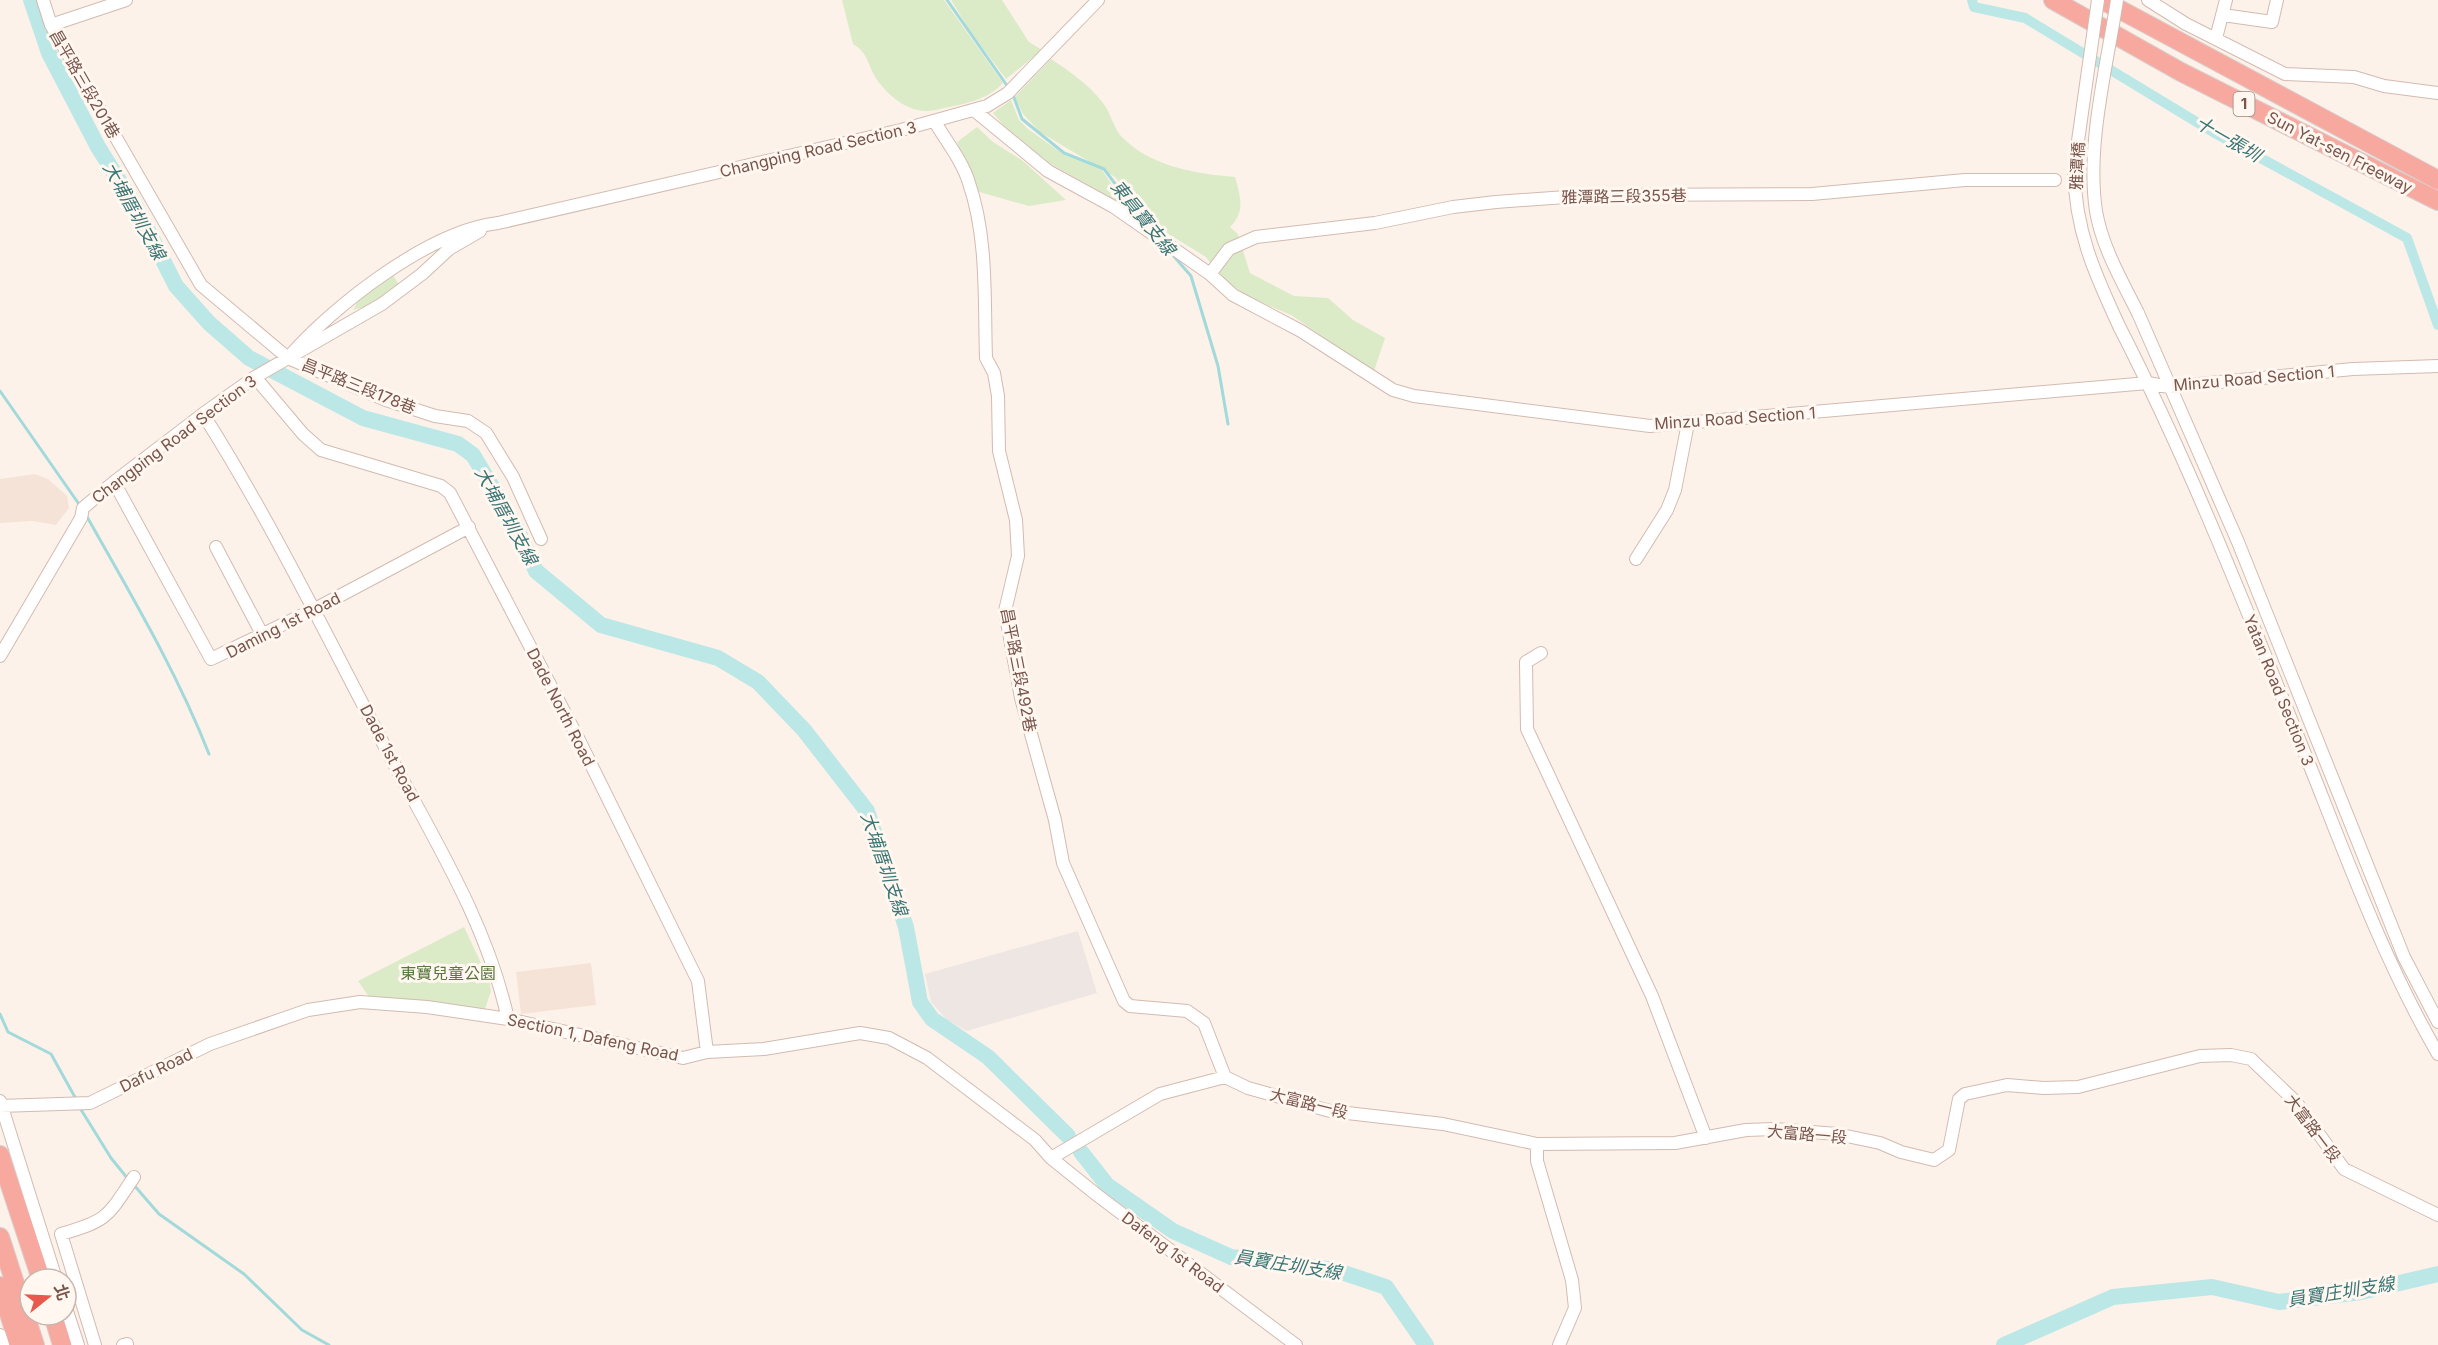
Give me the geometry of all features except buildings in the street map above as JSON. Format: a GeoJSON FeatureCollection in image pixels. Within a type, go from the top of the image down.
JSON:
{"type":"FeatureCollection","features":[{"type":"Feature","properties":{"kind":"highway","name":"Sun Yat-sen Freeway"},"geometry":{"type":"LineString","coordinates":[[2053,0],[2181,72],[2438,201]]}},
{"type":"Feature","properties":{"kind":"highway","name":"Sun Yat-sen Freeway"},"geometry":{"type":"LineString","coordinates":[[2100,0],[2438,180]]}},
{"type":"Feature","properties":{"kind":"highway"},"geometry":{"type":"LineString","coordinates":[[0,1155],[37,1267]]}},
{"type":"Feature","properties":{"kind":"highway"},"geometry":{"type":"LineString","coordinates":[[0,1191],[25,1267]]}},
{"type":"Feature","properties":{"kind":"highway"},"geometry":{"type":"LineString","coordinates":[[0,1237],[35,1345]]}},
{"type":"Feature","properties":{"kind":"highway"},"geometry":{"type":"LineString","coordinates":[[0,1287],[19,1345]]}},
{"type":"Feature","properties":{"kind":"highway"},"geometry":{"type":"LineString","coordinates":[[44,1327],[50,1345]]}},
{"type":"Feature","properties":{"kind":"highway"},"geometry":{"type":"LineString","coordinates":[[57,1327],[63,1345]]}},
{"type":"Feature","properties":{"kind":"street","name":"昌平路三段201巷"},"geometry":{"type":"LineString","coordinates":[[43,0],[51,25],[201,285],[288,358]]}},
{"type":"Feature","properties":{"kind":"street"},"geometry":{"type":"LineString","coordinates":[[51,25],[126,0]]}},
{"type":"Feature","properties":{"kind":"street","name":"Changping Road Section 3"},"geometry":{"type":"LineString","coordinates":[[288,358],[298,346],[388,271],[454,234],[475,226],[498,223],[935,122],[974,111],[995,102],[1012,89],[1098,0]]}},
{"type":"Feature","properties":{"kind":"street","name":"雅潭橋"},"geometry":{"type":"LineString","coordinates":[[2100,0],[2074,169],[2074,193],[2083,240],[2091,266],[2119,326]]}},
{"type":"Feature","properties":{"kind":"street","name":"雅潭橋"},"geometry":{"type":"LineString","coordinates":[[2117,0],[2094,169],[2096,212],[2109,254],[2138,313]]}},
{"type":"Feature","properties":{"kind":"street"},"geometry":{"type":"LineString","coordinates":[[2148,0],[2186,24],[2285,74],[2354,77],[2369,82],[2438,93]]}},
{"type":"Feature","properties":{"kind":"street"},"geometry":{"type":"LineString","coordinates":[[2216,38],[2226,0]]}},
{"type":"Feature","properties":{"kind":"street"},"geometry":{"type":"LineString","coordinates":[[2223,15],[2272,22],[2277,0]]}},
{"type":"Feature","properties":{"kind":"street","name":"Minzu Road Section 1"},"geometry":{"type":"LineString","coordinates":[[974,111],[1048,171],[1114,207],[1210,274],[1233,295],[1301,331],[1393,390],[1414,396],[1650,426],[2148,383],[2169,387],[2353,369],[2438,366]]}},
{"type":"Feature","properties":{"kind":"street","name":"昌平路三段492巷"},"geometry":{"type":"LineString","coordinates":[[935,122],[969,181],[975,208],[982,251],[986,358],[994,373],[998,396],[999,451],[1016,520],[1017,556],[1005,611],[1021,698],[1054,820],[1063,863],[1125,1002],[1130,1006],[1187,1011],[1204,1023],[1225,1077]]}},
{"type":"Feature","properties":{"kind":"street","name":"雅潭路三段355巷"},"geometry":{"type":"LineString","coordinates":[[1210,274],[1228,249],[1256,237],[1375,223],[1454,207],[1496,202],[1594,195],[1801,194],[1933,185],[1965,180],[2055,180]]}},
{"type":"Feature","properties":{"kind":"street","name":"Changping Road Section 3"},"geometry":{"type":"LineString","coordinates":[[0,656],[82,513],[114,482],[255,377],[382,304],[422,274],[449,249],[473,234],[498,223]]}},
{"type":"Feature","properties":{"kind":"street","name":"Yatan Road Section 3"},"geometry":{"type":"LineString","coordinates":[[2138,313],[2238,542],[2404,957],[2438,1022]]}},
{"type":"Feature","properties":{"kind":"street","name":"Yatan Road Section 3"},"geometry":{"type":"LineString","coordinates":[[2119,326],[2148,383],[2206,510],[2402,987],[2438,1054]]}},
{"type":"Feature","properties":{"kind":"street","name":"昌平路三段178巷"},"geometry":{"type":"LineString","coordinates":[[288,358],[386,400],[435,416],[468,421],[486,434],[513,477],[541,539]]}},
{"type":"Feature","properties":{"kind":"street","name":"Dade North Road"},"geometry":{"type":"LineString","coordinates":[[255,377],[303,435],[321,450],[441,486],[450,493],[579,740],[698,981],[707,1052]]}},
{"type":"Feature","properties":{"kind":"street","name":"Dade 1st Road"},"geometry":{"type":"LineString","coordinates":[[203,414],[253,495],[466,896],[498,976],[507,1019]]}},
{"type":"Feature","properties":{"kind":"street"},"geometry":{"type":"LineString","coordinates":[[1636,559],[1667,510],[1675,490],[1688,423]]}},
{"type":"Feature","properties":{"kind":"street","name":"Daming 1st Road"},"geometry":{"type":"LineString","coordinates":[[114,482],[211,659],[263,636],[469,527]]}},
{"type":"Feature","properties":{"kind":"street"},"geometry":{"type":"LineString","coordinates":[[216,547],[263,636]]}},
{"type":"Feature","properties":{"kind":"street"},"geometry":{"type":"LineString","coordinates":[[1541,653],[1526,662],[1527,729],[1652,996],[1706,1138]]}},
{"type":"Feature","properties":{"kind":"street","name":"Section 1, Dafeng Road"},"geometry":{"type":"LineString","coordinates":[[308,1010],[360,1002],[427,1007],[507,1019],[682,1058],[707,1052],[764,1049],[860,1033],[889,1038],[927,1058],[1035,1140],[1051,1158]]}},
{"type":"Feature","properties":{"kind":"street","name":"Dafu Road"},"geometry":{"type":"LineString","coordinates":[[1,1104],[90,1103],[210,1044],[308,1010]]}},
{"type":"Feature","properties":{"kind":"street","name":"大富路一段"},"geometry":{"type":"LineString","coordinates":[[1225,1077],[1248,1088],[1330,1111],[1443,1124],[1537,1144],[1675,1143],[1774,1129],[1837,1134],[1880,1143],[1901,1152],[1934,1160],[1949,1150],[1959,1099],[1965,1094],[2007,1085],[2044,1088],[2078,1087],[2186,1058],[2231,1055],[2251,1059],[2296,1102],[2344,1169],[2438,1215]]}},
{"type":"Feature","properties":{"kind":"street"},"geometry":{"type":"LineString","coordinates":[[1051,1158],[1160,1094],[1225,1077]]}},
{"type":"Feature","properties":{"kind":"street"},"geometry":{"type":"LineString","coordinates":[[1,1104],[52,1267]]}},
{"type":"Feature","properties":{"kind":"street"},"geometry":{"type":"LineString","coordinates":[[1537,1144],[1537,1161],[1572,1280],[1575,1308],[1559,1345]]}},
{"type":"Feature","properties":{"kind":"street","name":"Dafeng 1st Road"},"geometry":{"type":"LineString","coordinates":[[1051,1158],[1296,1345]]}},
{"type":"Feature","properties":{"kind":"street"},"geometry":{"type":"LineString","coordinates":[[95,1345],[61,1234],[93,1225],[107,1216],[134,1177]]}},
{"type":"Feature","properties":{"kind":"street"},"geometry":{"type":"LineString","coordinates":[[72,1327],[78,1345]]}},
{"type":"Feature","properties":{"kind":"street"},"geometry":{"type":"LineString","coordinates":[[0,1335],[3,1345]]}},
{"type":"Feature","properties":{"kind":"shaded area"},"geometry":{"type":"Polygon","coordinates":[[[35,474],[48,479],[67,496],[69,508],[56,525],[32,521],[0,523],[0,479],[35,474]]]}},
{"type":"Feature","properties":{"kind":"shaded area"},"geometry":{"type":"Polygon","coordinates":[[[1078,931],[1097,993],[967,1031],[947,1020],[931,1002],[925,974],[1078,931]]]}},
{"type":"Feature","properties":{"kind":"shaded area"},"geometry":{"type":"Polygon","coordinates":[[[591,963],[596,1005],[521,1014],[516,972],[591,963]]]}},
{"type":"Feature","properties":{"kind":"green space"},"geometry":{"type":"Polygon","coordinates":[[[842,0],[944,0],[1003,83],[985,96],[933,111],[919,110],[903,104],[882,87],[863,53],[853,44],[842,0]]]}},
{"type":"Feature","properties":{"kind":"green space"},"geometry":{"type":"Polygon","coordinates":[[[951,0],[1002,0],[1029,42],[1042,50],[1006,79],[970,31],[951,0]]]}},
{"type":"Feature","properties":{"kind":"green space"},"geometry":{"type":"Polygon","coordinates":[[[1051,59],[1073,74],[1098,96],[1121,136],[1145,155],[1189,171],[1235,177],[1240,197],[1240,209],[1230,227],[1238,234],[1250,273],[1294,296],[1328,298],[1353,320],[1385,338],[1374,371],[1291,315],[1251,298],[1221,278],[1206,257],[1149,222],[1115,177],[1040,132],[1023,114],[1015,97],[1051,59]]]}},
{"type":"Feature","properties":{"kind":"green space"},"geometry":{"type":"Polygon","coordinates":[[[1011,100],[1019,120],[1028,129],[1064,155],[1102,170],[1126,206],[1049,163],[1005,127],[993,113],[1011,100]]]}},
{"type":"Feature","properties":{"kind":"green space"},"geometry":{"type":"Polygon","coordinates":[[[977,127],[993,142],[1023,161],[1066,200],[1029,206],[976,191],[957,142],[977,127]]]}},
{"type":"Feature","properties":{"kind":"green space"},"geometry":{"type":"Polygon","coordinates":[[[392,273],[399,285],[367,306],[353,310],[361,296],[392,273]]]}},
{"type":"Feature","properties":{"kind":"green space","name":"東寶兒童公園"},"geometry":{"type":"Polygon","coordinates":[[[464,927],[489,980],[491,991],[484,1012],[370,998],[358,981],[464,927]]]}},
{"type":"Feature","properties":{"kind":"waterway","name":"大埔厝圳支線"},"geometry":{"type":"LineString","coordinates":[[31,0],[49,53],[98,147],[137,209],[176,286],[209,323],[249,358],[363,418],[458,444],[473,455],[515,525],[536,571],[601,625],[718,658],[758,682],[804,730],[867,811],[906,927],[920,1002],[932,1019],[988,1057],[1068,1136]]}},
{"type":"Feature","properties":{"kind":"waterway","name":"東員寶支線"},"geometry":{"type":"LineString","coordinates":[[947,0],[1008,87]]}},
{"type":"Feature","properties":{"kind":"waterway","name":"十一張圳"},"geometry":{"type":"LineString","coordinates":[[1972,0],[1974,7],[2025,18],[2213,132],[2407,238],[2438,325]]}},
{"type":"Feature","properties":{"kind":"waterway","name":"東員寶支線"},"geometry":{"type":"LineString","coordinates":[[1012,92],[1022,119],[1064,153],[1104,169],[1143,221]]}},
{"type":"Feature","properties":{"kind":"waterway","name":"東員寶支線"},"geometry":{"type":"LineString","coordinates":[[1171,253],[1191,276],[1218,366],[1228,424]]}},
{"type":"Feature","properties":{"kind":"waterway"},"geometry":{"type":"LineString","coordinates":[[0,391],[81,507]]}},
{"type":"Feature","properties":{"kind":"waterway"},"geometry":{"type":"LineString","coordinates":[[86,515],[167,662],[209,754]]}},
{"type":"Feature","properties":{"kind":"waterway"},"geometry":{"type":"LineString","coordinates":[[0,1014],[8,1032],[51,1054],[76,1099]]}},
{"type":"Feature","properties":{"kind":"waterway"},"geometry":{"type":"LineString","coordinates":[[80,1108],[111,1158],[128,1179]]}},
{"type":"Feature","properties":{"kind":"waterway","name":"員寶庄圳支線"},"geometry":{"type":"LineString","coordinates":[[1081,1152],[1107,1185],[1173,1231],[1231,1257],[1335,1270],[1386,1287],[1426,1345]]}},
{"type":"Feature","properties":{"kind":"waterway"},"geometry":{"type":"LineString","coordinates":[[133,1184],[159,1214],[244,1274],[302,1330],[329,1345]]}},
{"type":"Feature","properties":{"kind":"waterway","name":"員寶庄圳支線"},"geometry":{"type":"LineString","coordinates":[[2004,1345],[2113,1297],[2212,1287],[2279,1302],[2361,1292],[2438,1274]]}}]}
